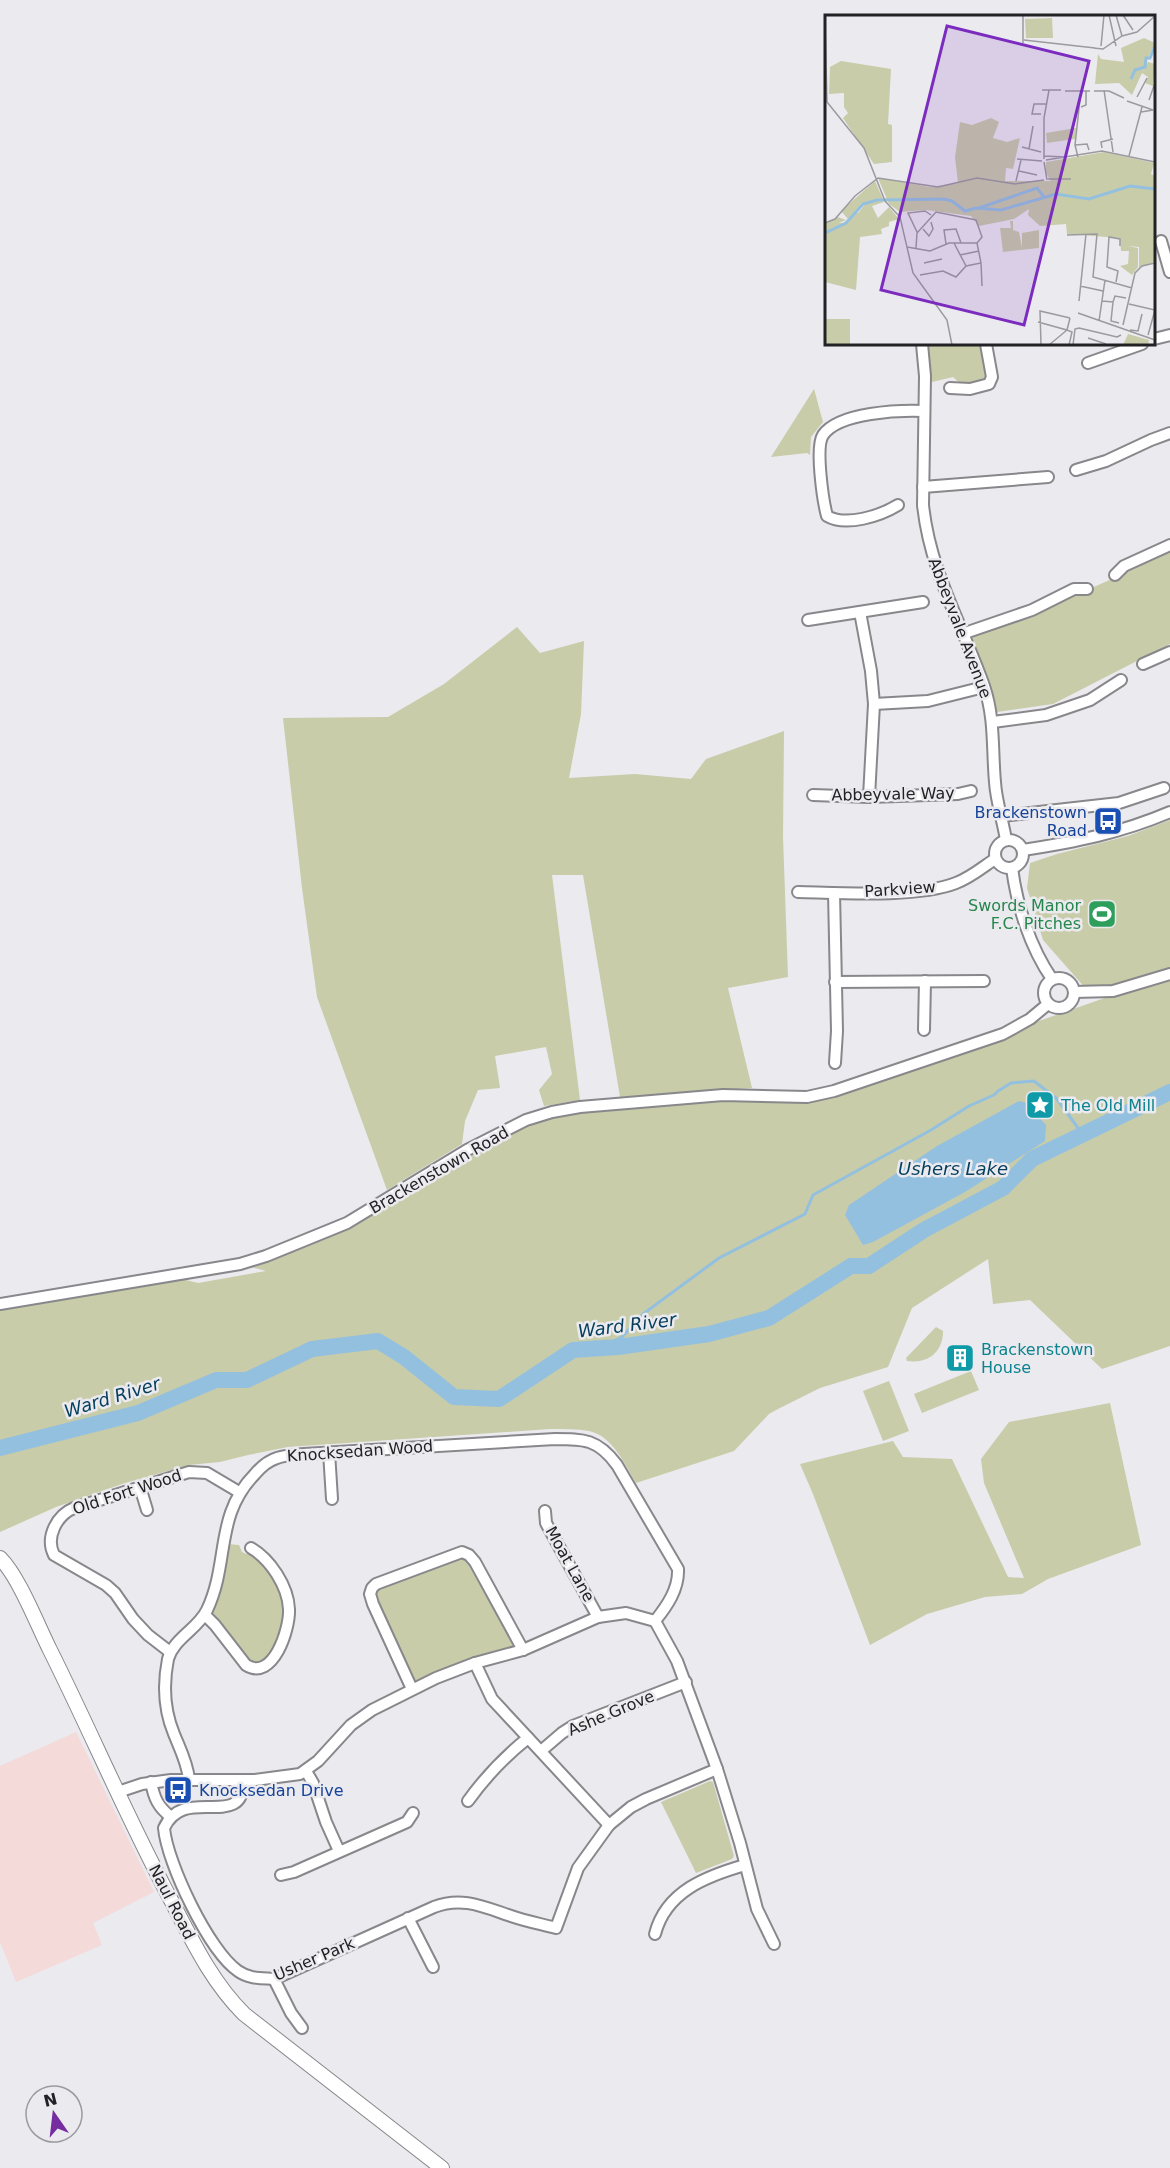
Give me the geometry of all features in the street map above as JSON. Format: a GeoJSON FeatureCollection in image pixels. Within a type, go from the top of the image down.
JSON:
{"type":"FeatureCollection","features":[{"type":"Feature","properties":{"kind":"main road","name":"Naul Road"},"geometry":{"type":"LineString","coordinates":[[0,1558],[8,1566],[76,1701],[155,1871],[212,1977],[226,1997],[442,2168]]}},
{"type":"Feature","properties":{"kind":"street"},"geometry":{"type":"LineString","coordinates":[[1162,241],[1170,272]]}},
{"type":"Feature","properties":{"kind":"street"},"geometry":{"type":"LineString","coordinates":[[1155,339],[1170,335]]}},
{"type":"Feature","properties":{"kind":"street","name":"Abbeyvale Avenue"},"geometry":{"type":"LineString","coordinates":[[922,345],[925,376],[923,505],[929,545],[939,577],[984,687],[993,722],[995,784],[1006,840]]}},
{"type":"Feature","properties":{"kind":"street"},"geometry":{"type":"LineString","coordinates":[[950,388],[970,388],[989,384],[992,377],[986,345]]}},
{"type":"Feature","properties":{"kind":"street"},"geometry":{"type":"LineString","coordinates":[[1088,363],[1139,345]]}},
{"type":"Feature","properties":{"kind":"street"},"geometry":{"type":"LineString","coordinates":[[898,505],[885,512],[853,519],[833,520],[827,516],[820,446],[823,435],[830,428],[848,420],[878,412],[924,411]]}},
{"type":"Feature","properties":{"kind":"street"},"geometry":{"type":"LineString","coordinates":[[1076,470],[1106,461],[1170,433]]}},
{"type":"Feature","properties":{"kind":"street"},"geometry":{"type":"LineString","coordinates":[[923,487],[1048,477]]}},
{"type":"Feature","properties":{"kind":"street"},"geometry":{"type":"LineString","coordinates":[[1115,576],[1124,566],[1170,545]]}},
{"type":"Feature","properties":{"kind":"street"},"geometry":{"type":"LineString","coordinates":[[962,634],[1032,610],[1074,590],[1087,589]]}},
{"type":"Feature","properties":{"kind":"street"},"geometry":{"type":"LineString","coordinates":[[808,620],[923,602]]}},
{"type":"Feature","properties":{"kind":"street"},"geometry":{"type":"LineString","coordinates":[[860,612],[871,671],[874,704],[869,797]]}},
{"type":"Feature","properties":{"kind":"street"},"geometry":{"type":"LineString","coordinates":[[1143,664],[1170,652]]}},
{"type":"Feature","properties":{"kind":"street"},"geometry":{"type":"LineString","coordinates":[[993,722],[1046,716],[1090,700],[1121,680]]}},
{"type":"Feature","properties":{"kind":"street"},"geometry":{"type":"LineString","coordinates":[[874,704],[928,701],[984,687]]}},
{"type":"Feature","properties":{"kind":"street"},"geometry":{"type":"LineString","coordinates":[[1002,816],[1119,803],[1164,788]]}},
{"type":"Feature","properties":{"kind":"street","name":"Abbeyvale Way"},"geometry":{"type":"LineString","coordinates":[[813,795],[869,797],[958,794],[972,791]]}},
{"type":"Feature","properties":{"kind":"street"},"geometry":{"type":"LineString","coordinates":[[1023,850],[1072,843],[1110,834],[1170,812]]}},
{"type":"Feature","properties":{"kind":"street"},"geometry":{"type":"LineString","coordinates":[[1006,840],[1018,843],[1023,850],[1020,863],[1012,868],[1000,866],[995,859],[994,854],[998,845],[1006,840]]}},
{"type":"Feature","properties":{"kind":"street","name":"Parkview"},"geometry":{"type":"LineString","coordinates":[[798,892],[926,890],[956,883],[995,859]]}},
{"type":"Feature","properties":{"kind":"street"},"geometry":{"type":"LineString","coordinates":[[1012,868],[1020,908],[1035,947],[1052,979]]}},
{"type":"Feature","properties":{"kind":"street"},"geometry":{"type":"LineString","coordinates":[[834,893],[837,1032],[835,1063]]}},
{"type":"Feature","properties":{"kind":"street"},"geometry":{"type":"LineString","coordinates":[[1074,992],[1113,991],[1170,974]]}},
{"type":"Feature","properties":{"kind":"street"},"geometry":{"type":"LineString","coordinates":[[1062,978],[1071,983],[1074,992],[1073,1000],[1067,1006],[1057,1008],[1048,1004],[1044,991],[1045,986],[1052,979],[1062,978]]}},
{"type":"Feature","properties":{"kind":"street"},"geometry":{"type":"LineString","coordinates":[[924,1030],[925,981]]}},
{"type":"Feature","properties":{"kind":"street"},"geometry":{"type":"LineString","coordinates":[[835,982],[984,981]]}},
{"type":"Feature","properties":{"kind":"street","name":"Brackenstown Road"},"geometry":{"type":"LineString","coordinates":[[0,1304],[240,1264],[266,1257],[347,1223],[466,1150],[526,1120],[552,1112],[580,1107],[723,1095],[807,1097],[834,1091],[1003,1034],[1030,1019],[1048,1004]]}},
{"type":"Feature","properties":{"kind":"street","name":"Knocksedan Wood"},"geometry":{"type":"LineString","coordinates":[[170,1652],[205,1615],[215,1590],[225,1528],[239,1492],[267,1462],[288,1456],[329,1452],[555,1439],[580,1439],[595,1443],[609,1454],[617,1465],[678,1569],[678,1577],[671,1597],[655,1621]]}},
{"type":"Feature","properties":{"kind":"street"},"geometry":{"type":"LineString","coordinates":[[329,1452],[332,1499]]}},
{"type":"Feature","properties":{"kind":"street","name":"Old Fort Wood"},"geometry":{"type":"LineString","coordinates":[[170,1652],[148,1635],[106,1585],[54,1555],[50,1545],[56,1523],[68,1511],[189,1472],[199,1471],[219,1478],[239,1492]]}},
{"type":"Feature","properties":{"kind":"street"},"geometry":{"type":"LineString","coordinates":[[140,1487],[147,1510]]}},
{"type":"Feature","properties":{"kind":"street","name":"Moat Lane"},"geometry":{"type":"LineString","coordinates":[[545,1511],[546,1523],[598,1617]]}},
{"type":"Feature","properties":{"kind":"street"},"geometry":{"type":"LineString","coordinates":[[205,1615],[246,1665],[260,1668],[270,1662],[288,1629],[288,1601],[281,1582],[261,1554],[251,1548]]}},
{"type":"Feature","properties":{"kind":"street"},"geometry":{"type":"LineString","coordinates":[[412,1689],[377,1613],[370,1594],[372,1588],[376,1584],[462,1552],[469,1555],[475,1562],[523,1650]]}},
{"type":"Feature","properties":{"kind":"street"},"geometry":{"type":"LineString","coordinates":[[118,1792],[151,1782],[189,1779],[244,1780],[292,1776],[306,1770],[351,1725],[372,1710],[412,1689],[475,1663],[523,1650],[598,1617],[626,1613],[655,1621],[686,1682],[717,1769],[762,1922],[774,1944]]}},
{"type":"Feature","properties":{"kind":"street"},"geometry":{"type":"LineString","coordinates":[[170,1652],[166,1668],[165,1704],[173,1732],[186,1761],[189,1779]]}},
{"type":"Feature","properties":{"kind":"street"},"geometry":{"type":"LineString","coordinates":[[475,1663],[492,1699],[609,1824],[646,1799],[717,1769]]}},
{"type":"Feature","properties":{"kind":"street","name":"Ashe Grove"},"geometry":{"type":"LineString","coordinates":[[541,1751],[573,1726],[686,1682]]}},
{"type":"Feature","properties":{"kind":"street"},"geometry":{"type":"LineString","coordinates":[[468,1801],[485,1777],[504,1757],[528,1738]]}},
{"type":"Feature","properties":{"kind":"street"},"geometry":{"type":"LineString","coordinates":[[306,1770],[313,1782],[326,1822],[339,1851]]}},
{"type":"Feature","properties":{"kind":"street"},"geometry":{"type":"LineString","coordinates":[[151,1782],[156,1802],[171,1817],[176,1812],[191,1807],[223,1808],[236,1803],[243,1795],[244,1780]]}},
{"type":"Feature","properties":{"kind":"street"},"geometry":{"type":"LineString","coordinates":[[281,1875],[294,1872],[407,1822],[413,1813]]}},
{"type":"Feature","properties":{"kind":"street","name":"Usher Park"},"geometry":{"type":"LineString","coordinates":[[171,1817],[164,1828],[172,1864],[202,1923],[219,1950],[240,1973],[256,1978],[274,1979],[445,1902],[469,1902],[556,1928],[578,1868],[609,1824]]}},
{"type":"Feature","properties":{"kind":"street"},"geometry":{"type":"LineString","coordinates":[[656,1934],[664,1915],[683,1892],[705,1878],[745,1865]]}},
{"type":"Feature","properties":{"kind":"street"},"geometry":{"type":"LineString","coordinates":[[408,1918],[433,1967]]}},
{"type":"Feature","properties":{"kind":"street"},"geometry":{"type":"LineString","coordinates":[[274,1979],[291,2013],[302,2028]]}},
{"type":"Feature","properties":{"kind":"shaded area"},"geometry":{"type":"Polygon","coordinates":[[[76,1732],[154,1892],[93,1923],[102,1945],[16,1982],[0,1942],[0,1766],[76,1732]]]}},
{"type":"Feature","properties":{"kind":"green space"},"geometry":{"type":"Polygon","coordinates":[[[927,345],[984,345],[991,376],[963,386],[953,377],[932,382],[927,345]]]}},
{"type":"Feature","properties":{"kind":"green space"},"geometry":{"type":"Polygon","coordinates":[[[814,389],[823,422],[811,437],[810,455],[807,453],[771,457],[814,389]]]}},
{"type":"Feature","properties":{"kind":"green space"},"geometry":{"type":"Polygon","coordinates":[[[1170,551],[1170,644],[1053,704],[997,712],[972,636],[1121,575],[1170,551]]]}},
{"type":"Feature","properties":{"kind":"green space"},"geometry":{"type":"Polygon","coordinates":[[[517,627],[540,653],[584,641],[581,714],[569,778],[635,774],[691,779],[706,759],[784,731],[783,837],[788,977],[728,988],[752,1088],[620,1097],[583,875],[552,875],[580,1100],[544,1106],[539,1090],[552,1074],[546,1047],[495,1056],[500,1088],[478,1090],[465,1121],[462,1144],[387,1190],[317,997],[283,718],[388,717],[444,684],[517,627]]]}},
{"type":"Feature","properties":{"kind":"green space"},"geometry":{"type":"Polygon","coordinates":[[[1170,820],[1170,1346],[1102,1369],[1030,1300],[993,1304],[988,1259],[912,1308],[888,1367],[820,1388],[778,1409],[769,1414],[734,1451],[636,1483],[612,1445],[597,1434],[580,1430],[550,1429],[288,1447],[220,1462],[189,1465],[125,1483],[56,1507],[0,1532],[0,1308],[182,1279],[198,1283],[266,1271],[240,1264],[342,1225],[526,1120],[628,1104],[807,1097],[876,1078],[1159,979],[1113,991],[1087,990],[1043,940],[1027,888],[1030,863],[1128,836],[1170,820]]]}},
{"type":"Feature","properties":{"kind":"green space"},"geometry":{"type":"Polygon","coordinates":[[[936,1327],[943,1331],[937,1351],[921,1361],[907,1361],[906,1358],[936,1327]]]}},
{"type":"Feature","properties":{"kind":"green space"},"geometry":{"type":"Polygon","coordinates":[[[971,1371],[979,1390],[922,1413],[914,1394],[971,1371]]]}},
{"type":"Feature","properties":{"kind":"green space"},"geometry":{"type":"Polygon","coordinates":[[[889,1381],[909,1431],[883,1441],[863,1391],[889,1381]]]}},
{"type":"Feature","properties":{"kind":"green space"},"geometry":{"type":"Polygon","coordinates":[[[1110,1403],[1141,1545],[1048,1579],[1022,1594],[985,1597],[927,1614],[870,1645],[800,1464],[893,1441],[903,1457],[952,1459],[1008,1577],[1024,1578],[984,1483],[981,1459],[1009,1422],[1110,1403]]]}},
{"type":"Feature","properties":{"kind":"green space"},"geometry":{"type":"Polygon","coordinates":[[[227,1544],[239,1545],[242,1552],[246,1554],[254,1551],[282,1594],[285,1617],[281,1637],[270,1656],[259,1663],[252,1663],[242,1655],[212,1615],[227,1544]]]}},
{"type":"Feature","properties":{"kind":"green space"},"geometry":{"type":"Polygon","coordinates":[[[460,1558],[466,1559],[474,1569],[512,1638],[513,1648],[463,1663],[415,1682],[412,1680],[375,1595],[377,1590],[383,1587],[460,1558]]]}},
{"type":"Feature","properties":{"kind":"green space"},"geometry":{"type":"Polygon","coordinates":[[[710,1781],[713,1782],[734,1856],[732,1859],[696,1873],[661,1802],[710,1781]]]}},
{"type":"Feature","properties":{"kind":"water","name":"Ushers Lake"},"geometry":{"type":"Polygon","coordinates":[[[1019,1101],[1026,1103],[1046,1125],[1045,1141],[965,1192],[873,1242],[863,1245],[845,1215],[849,1205],[937,1146],[1019,1101]]]}},
{"type":"Feature","properties":{"kind":"waterway"},"geometry":{"type":"LineString","coordinates":[[600,1348],[622,1337],[643,1314],[719,1258],[805,1214],[813,1195],[931,1130],[969,1106],[994,1095],[1011,1083],[1034,1081],[1057,1099],[1083,1135]]}},
{"type":"Feature","properties":{"kind":"waterway","name":"Ward River"},"geometry":{"type":"LineString","coordinates":[[0,1448],[138,1413],[216,1380],[247,1380],[312,1349],[378,1341],[404,1357],[454,1397],[499,1399],[573,1350],[618,1347],[709,1334],[769,1318],[851,1266],[869,1266],[924,1230],[1003,1188],[1032,1159],[1170,1092]]}},
{"type":"Feature","properties":{"kind":"place","name":"Brackenstown Road"},"geometry":{"type":"Point","coordinates":[1108,821]}},
{"type":"Feature","properties":{"kind":"place","name":"Swords Manor F.C. Pitches"},"geometry":{"type":"Point","coordinates":[1102,914]}},
{"type":"Feature","properties":{"kind":"place","name":"The Old Mill"},"geometry":{"type":"Point","coordinates":[1040,1105]}},
{"type":"Feature","properties":{"kind":"place","name":"Brackenstown House"},"geometry":{"type":"Point","coordinates":[960,1358]}},
{"type":"Feature","properties":{"kind":"place","name":"Knocksedan Drive"},"geometry":{"type":"Point","coordinates":[178,1790]}}]}
